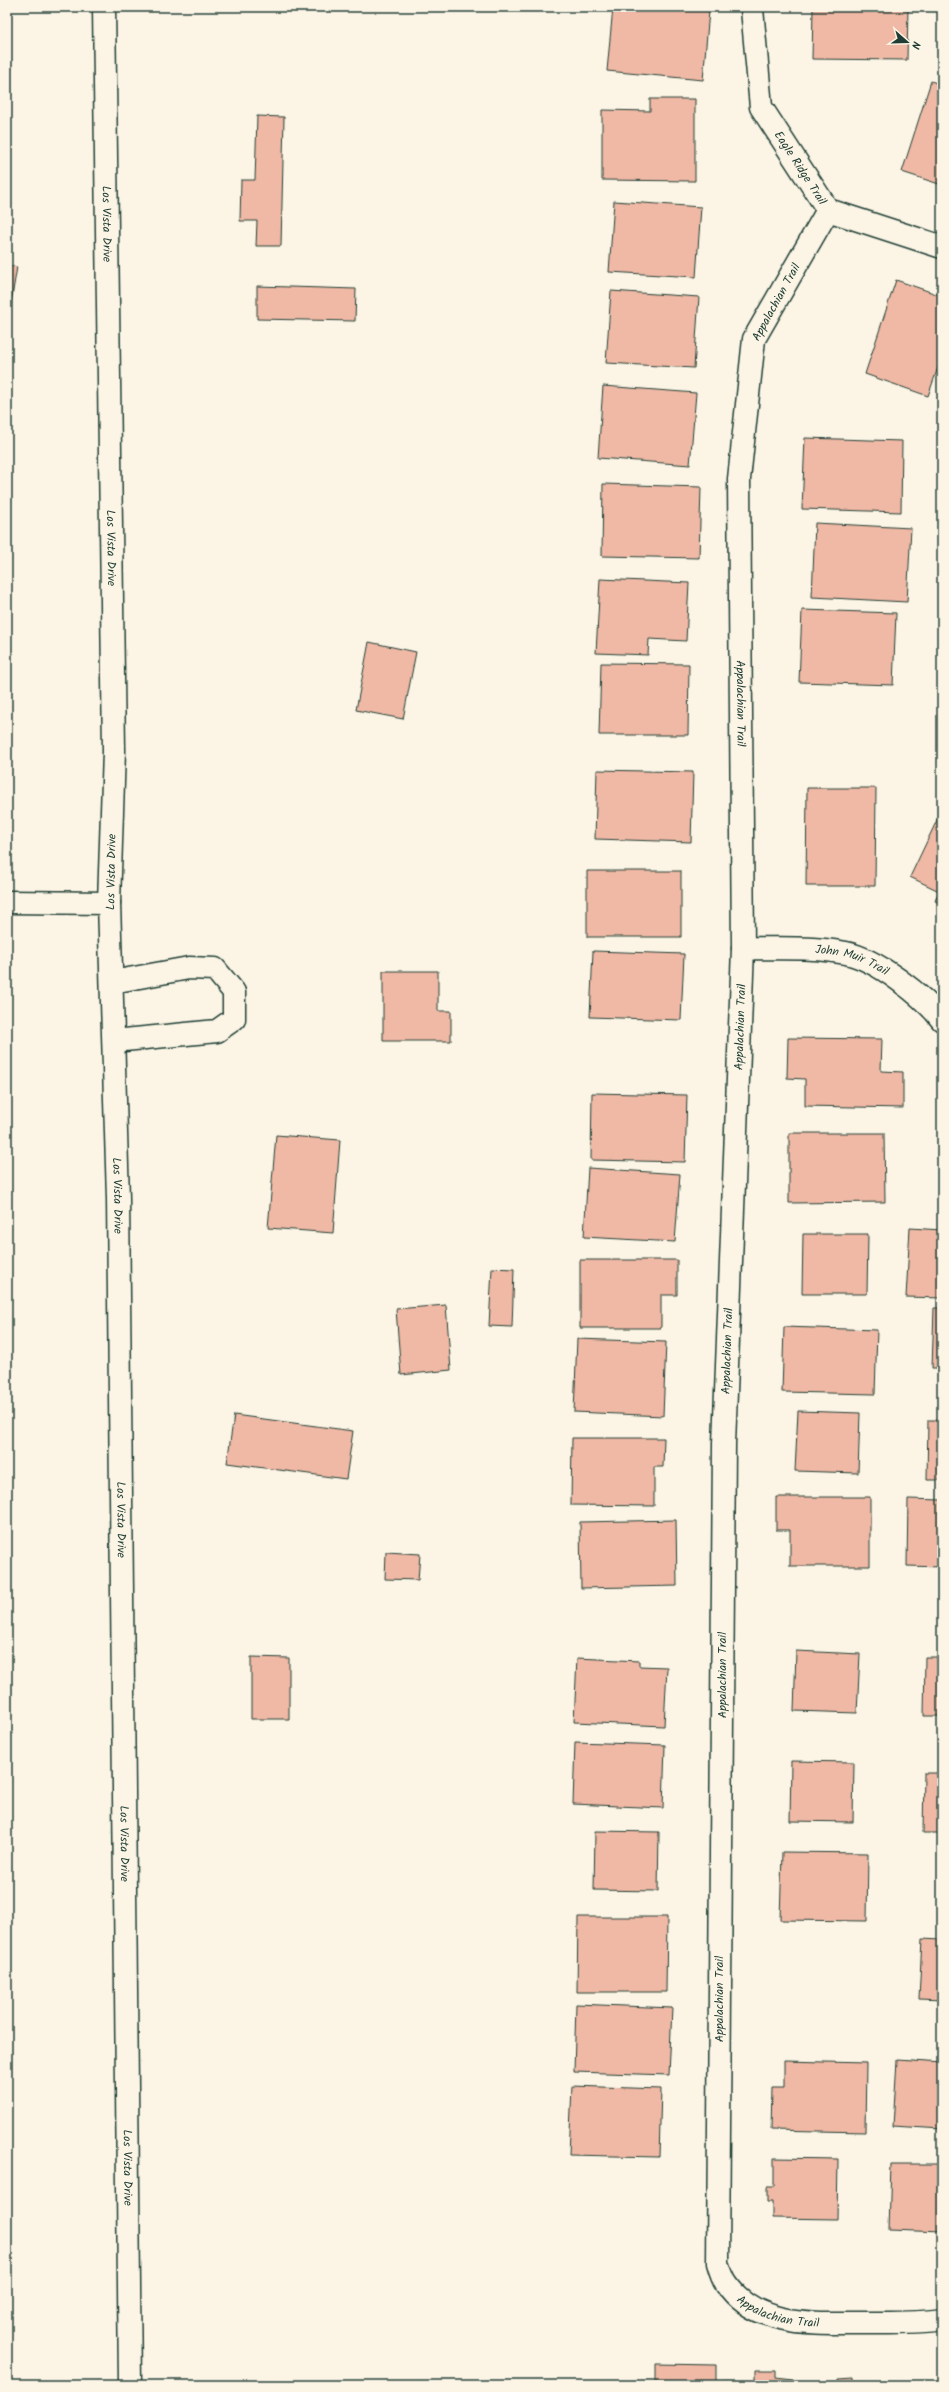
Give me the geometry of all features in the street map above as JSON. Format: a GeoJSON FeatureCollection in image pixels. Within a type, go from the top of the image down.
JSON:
{"type":"FeatureCollection","features":[{"type":"Feature","properties":{"kind":"street","name":"Los Vista Drive"},"geometry":{"type":"LineString","coordinates":[[104,7],[114,751],[110,903],[118,1206],[130,2385]]}},
{"type":"Feature","properties":{"kind":"street","name":"Eagle Ridge Trail"},"geometry":{"type":"LineString","coordinates":[[752,9],[761,107],[828,210],[942,247]]}},
{"type":"Feature","properties":{"kind":"street","name":"Appalachian Trail"},"geometry":{"type":"LineString","coordinates":[[828,210],[754,339],[739,479],[742,948],[724,1444],[718,2263],[726,2282],[738,2298],[776,2318],[799,2322],[826,2323],[924,2323],[942,2320]]}},
{"type":"Feature","properties":{"kind":"street"},"geometry":{"type":"LineString","coordinates":[[7,902],[110,903]]}},
{"type":"Feature","properties":{"kind":"street","name":"John Muir Trail"},"geometry":{"type":"LineString","coordinates":[[742,948],[821,949],[848,953],[870,963],[912,990],[931,1006],[942,1020]]}},
{"type":"Feature","properties":{"kind":"street"},"geometry":{"type":"LineString","coordinates":[[112,982],[189,968],[215,968],[234,992],[234,1019],[217,1031],[114,1041]]}},
{"type":"Feature","properties":{"kind":"building"},"geometry":{"type":"Polygon","coordinates":[[[613,7],[665,7],[709,11],[703,80],[607,71],[613,7]]]}},
{"type":"Feature","properties":{"kind":"building"},"geometry":{"type":"Polygon","coordinates":[[[813,7],[908,7],[907,60],[812,59],[813,7]]]}},
{"type":"Feature","properties":{"kind":"building"},"geometry":{"type":"Polygon","coordinates":[[[931,81],[942,85],[942,185],[902,172],[931,81]]]}},
{"type":"Feature","properties":{"kind":"building"},"geometry":{"type":"Polygon","coordinates":[[[650,99],[695,99],[695,181],[602,180],[602,110],[650,111],[650,99]]]}},
{"type":"Feature","properties":{"kind":"building"},"geometry":{"type":"Polygon","coordinates":[[[257,116],[284,117],[281,246],[256,246],[257,221],[240,221],[241,180],[255,180],[257,116]]]}},
{"type":"Feature","properties":{"kind":"building"},"geometry":{"type":"Polygon","coordinates":[[[614,201],[701,207],[696,277],[609,272],[614,201]]]}},
{"type":"Feature","properties":{"kind":"building"},"geometry":{"type":"Polygon","coordinates":[[[7,265],[17,267],[10,309],[7,308],[7,265]]]}},
{"type":"Feature","properties":{"kind":"building"},"geometry":{"type":"Polygon","coordinates":[[[896,280],[942,296],[942,356],[928,396],[865,374],[896,280]]]}},
{"type":"Feature","properties":{"kind":"building"},"geometry":{"type":"Polygon","coordinates":[[[257,286],[356,289],[355,321],[257,319],[257,286]]]}},
{"type":"Feature","properties":{"kind":"building"},"geometry":{"type":"Polygon","coordinates":[[[611,291],[699,297],[694,368],[606,363],[611,291]]]}},
{"type":"Feature","properties":{"kind":"building"},"geometry":{"type":"Polygon","coordinates":[[[603,386],[696,393],[690,465],[598,458],[603,386]]]}},
{"type":"Feature","properties":{"kind":"building"},"geometry":{"type":"Polygon","coordinates":[[[805,438],[902,441],[901,512],[802,509],[805,438]]]}},
{"type":"Feature","properties":{"kind":"building"},"geometry":{"type":"Polygon","coordinates":[[[603,484],[701,487],[699,558],[602,556],[603,484]]]}},
{"type":"Feature","properties":{"kind":"building"},"geometry":{"type":"Polygon","coordinates":[[[815,523],[911,528],[907,602],[812,597],[815,523]]]}},
{"type":"Feature","properties":{"kind":"building"},"geometry":{"type":"Polygon","coordinates":[[[600,579],[689,583],[686,641],[649,639],[648,655],[596,653],[600,579]]]}},
{"type":"Feature","properties":{"kind":"building"},"geometry":{"type":"Polygon","coordinates":[[[802,610],[896,613],[893,685],[799,682],[802,610]]]}},
{"type":"Feature","properties":{"kind":"building"},"geometry":{"type":"Polygon","coordinates":[[[369,642],[416,652],[403,719],[356,710],[369,642]]]}},
{"type":"Feature","properties":{"kind":"building"},"geometry":{"type":"Polygon","coordinates":[[[601,663],[689,664],[688,735],[599,735],[601,663]]]}},
{"type":"Feature","properties":{"kind":"building"},"geometry":{"type":"Polygon","coordinates":[[[597,770],[693,772],[691,842],[595,839],[597,770]]]}},
{"type":"Feature","properties":{"kind":"building"},"geometry":{"type":"Polygon","coordinates":[[[807,788],[876,788],[875,886],[806,886],[807,788]]]}},
{"type":"Feature","properties":{"kind":"building"},"geometry":{"type":"Polygon","coordinates":[[[938,818],[942,820],[942,904],[935,901],[939,891],[910,877],[938,818]]]}},
{"type":"Feature","properties":{"kind":"building"},"geometry":{"type":"Polygon","coordinates":[[[587,871],[681,871],[681,937],[587,937],[587,871]]]}},
{"type":"Feature","properties":{"kind":"building"},"geometry":{"type":"Polygon","coordinates":[[[593,951],[684,954],[681,1020],[590,1017],[593,951]]]}},
{"type":"Feature","properties":{"kind":"building"},"geometry":{"type":"Polygon","coordinates":[[[383,971],[438,971],[438,1011],[451,1011],[451,1041],[383,1041],[383,971]]]}},
{"type":"Feature","properties":{"kind":"building"},"geometry":{"type":"Polygon","coordinates":[[[788,1038],[882,1039],[881,1071],[903,1072],[903,1108],[805,1106],[805,1079],[787,1078],[788,1038]]]}},
{"type":"Feature","properties":{"kind":"building"},"geometry":{"type":"Polygon","coordinates":[[[592,1093],[687,1095],[685,1162],[591,1160],[592,1093]]]}},
{"type":"Feature","properties":{"kind":"building"},"geometry":{"type":"Polygon","coordinates":[[[789,1133],[884,1133],[885,1202],[789,1203],[789,1133]]]}},
{"type":"Feature","properties":{"kind":"building"},"geometry":{"type":"Polygon","coordinates":[[[276,1135],[340,1140],[333,1233],[268,1228],[276,1135]]]}},
{"type":"Feature","properties":{"kind":"building"},"geometry":{"type":"Polygon","coordinates":[[[588,1168],[680,1174],[675,1242],[584,1237],[588,1168]]]}},
{"type":"Feature","properties":{"kind":"building"},"geometry":{"type":"Polygon","coordinates":[[[910,1228],[942,1230],[942,1298],[906,1297],[910,1228]]]}},
{"type":"Feature","properties":{"kind":"building"},"geometry":{"type":"Polygon","coordinates":[[[803,1234],[868,1234],[867,1294],[802,1294],[803,1234]]]}},
{"type":"Feature","properties":{"kind":"building"},"geometry":{"type":"Polygon","coordinates":[[[580,1260],[677,1260],[677,1295],[661,1295],[661,1328],[580,1328],[580,1260]]]}},
{"type":"Feature","properties":{"kind":"building"},"geometry":{"type":"Polygon","coordinates":[[[492,1268],[514,1269],[512,1327],[489,1326],[492,1268]]]}},
{"type":"Feature","properties":{"kind":"building"},"geometry":{"type":"Polygon","coordinates":[[[446,1305],[451,1370],[401,1375],[396,1309],[446,1305]]]}},
{"type":"Feature","properties":{"kind":"building"},"geometry":{"type":"Polygon","coordinates":[[[934,1308],[942,1308],[942,1368],[932,1368],[934,1308]]]}},
{"type":"Feature","properties":{"kind":"building"},"geometry":{"type":"Polygon","coordinates":[[[784,1327],[877,1330],[875,1394],[782,1392],[784,1327]]]}},
{"type":"Feature","properties":{"kind":"building"},"geometry":{"type":"Polygon","coordinates":[[[577,1339],[666,1342],[663,1416],[574,1412],[577,1339]]]}},
{"type":"Feature","properties":{"kind":"building"},"geometry":{"type":"Polygon","coordinates":[[[798,1411],[860,1413],[858,1473],[795,1471],[798,1411]]]}},
{"type":"Feature","properties":{"kind":"building"},"geometry":{"type":"Polygon","coordinates":[[[234,1415],[353,1431],[346,1479],[227,1463],[234,1415]]]}},
{"type":"Feature","properties":{"kind":"building"},"geometry":{"type":"Polygon","coordinates":[[[928,1420],[942,1420],[942,1480],[927,1480],[928,1420]]]}},
{"type":"Feature","properties":{"kind":"building"},"geometry":{"type":"Polygon","coordinates":[[[572,1438],[664,1438],[663,1467],[654,1467],[654,1506],[571,1505],[572,1438]]]}},
{"type":"Feature","properties":{"kind":"building"},"geometry":{"type":"Polygon","coordinates":[[[776,1497],[870,1497],[870,1566],[790,1566],[790,1530],[776,1530],[776,1497]]]}},
{"type":"Feature","properties":{"kind":"building"},"geometry":{"type":"Polygon","coordinates":[[[908,1499],[942,1500],[942,1567],[907,1566],[908,1499]]]}},
{"type":"Feature","properties":{"kind":"building"},"geometry":{"type":"Polygon","coordinates":[[[676,1520],[677,1586],[581,1588],[580,1522],[676,1520]]]}},
{"type":"Feature","properties":{"kind":"building"},"geometry":{"type":"Polygon","coordinates":[[[386,1552],[420,1554],[418,1580],[385,1579],[386,1552]]]}},
{"type":"Feature","properties":{"kind":"building"},"geometry":{"type":"Polygon","coordinates":[[[796,1651],[860,1654],[857,1713],[794,1711],[796,1651]]]}},
{"type":"Feature","properties":{"kind":"building"},"geometry":{"type":"Polygon","coordinates":[[[251,1657],[289,1658],[289,1719],[251,1719],[251,1657]]]}},
{"type":"Feature","properties":{"kind":"building"},"geometry":{"type":"Polygon","coordinates":[[[925,1657],[942,1657],[942,1716],[924,1716],[925,1657]]]}},
{"type":"Feature","properties":{"kind":"building"},"geometry":{"type":"Polygon","coordinates":[[[577,1658],[639,1661],[639,1666],[667,1667],[664,1726],[574,1722],[577,1658]]]}},
{"type":"Feature","properties":{"kind":"building"},"geometry":{"type":"Polygon","coordinates":[[[575,1742],[665,1745],[663,1808],[573,1804],[575,1742]]]}},
{"type":"Feature","properties":{"kind":"building"},"geometry":{"type":"Polygon","coordinates":[[[791,1761],[854,1762],[853,1822],[790,1821],[791,1761]]]}},
{"type":"Feature","properties":{"kind":"building"},"geometry":{"type":"Polygon","coordinates":[[[924,1773],[942,1773],[942,1833],[923,1833],[924,1773]]]}},
{"type":"Feature","properties":{"kind":"building"},"geometry":{"type":"Polygon","coordinates":[[[595,1831],[659,1832],[658,1891],[594,1890],[595,1831]]]}},
{"type":"Feature","properties":{"kind":"building"},"geometry":{"type":"Polygon","coordinates":[[[782,1852],[868,1853],[867,1921],[780,1920],[782,1852]]]}},
{"type":"Feature","properties":{"kind":"building"},"geometry":{"type":"Polygon","coordinates":[[[578,1917],[667,1917],[666,1992],[577,1992],[578,1917]]]}},
{"type":"Feature","properties":{"kind":"building"},"geometry":{"type":"Polygon","coordinates":[[[922,1939],[942,1940],[942,2000],[919,1999],[922,1939]]]}},
{"type":"Feature","properties":{"kind":"building"},"geometry":{"type":"Polygon","coordinates":[[[576,2004],[672,2008],[669,2075],[574,2072],[576,2004]]]}},
{"type":"Feature","properties":{"kind":"building"},"geometry":{"type":"Polygon","coordinates":[[[897,2060],[942,2063],[942,2129],[893,2126],[897,2060]]]}},
{"type":"Feature","properties":{"kind":"building"},"geometry":{"type":"Polygon","coordinates":[[[784,2061],[866,2063],[865,2132],[771,2130],[772,2088],[784,2088],[784,2061]]]}},
{"type":"Feature","properties":{"kind":"building"},"geometry":{"type":"Polygon","coordinates":[[[572,2086],[661,2089],[659,2157],[569,2155],[572,2086]]]}},
{"type":"Feature","properties":{"kind":"building"},"geometry":{"type":"Polygon","coordinates":[[[774,2158],[838,2159],[837,2219],[772,2218],[772,2202],[767,2202],[767,2187],[774,2187],[774,2158]]]}},
{"type":"Feature","properties":{"kind":"building"},"geometry":{"type":"Polygon","coordinates":[[[891,2164],[942,2164],[942,2232],[889,2230],[891,2164]]]}},
{"type":"Feature","properties":{"kind":"building"},"geometry":{"type":"Polygon","coordinates":[[[656,2364],[716,2365],[716,2385],[656,2385],[656,2364]]]}},
{"type":"Feature","properties":{"kind":"building"},"geometry":{"type":"Polygon","coordinates":[[[755,2370],[776,2370],[776,2377],[794,2379],[794,2385],[724,2385],[724,2381],[755,2382],[755,2370]]]}},
{"type":"Feature","properties":{"kind":"building"},"geometry":{"type":"Polygon","coordinates":[[[854,2377],[854,2385],[839,2385],[839,2378],[854,2377]]]}},
{"type":"Feature","properties":{"kind":"building"},"geometry":{"type":"Polygon","coordinates":[[[894,2382],[942,2383],[942,2385],[894,2385],[894,2382]]]}}]}
